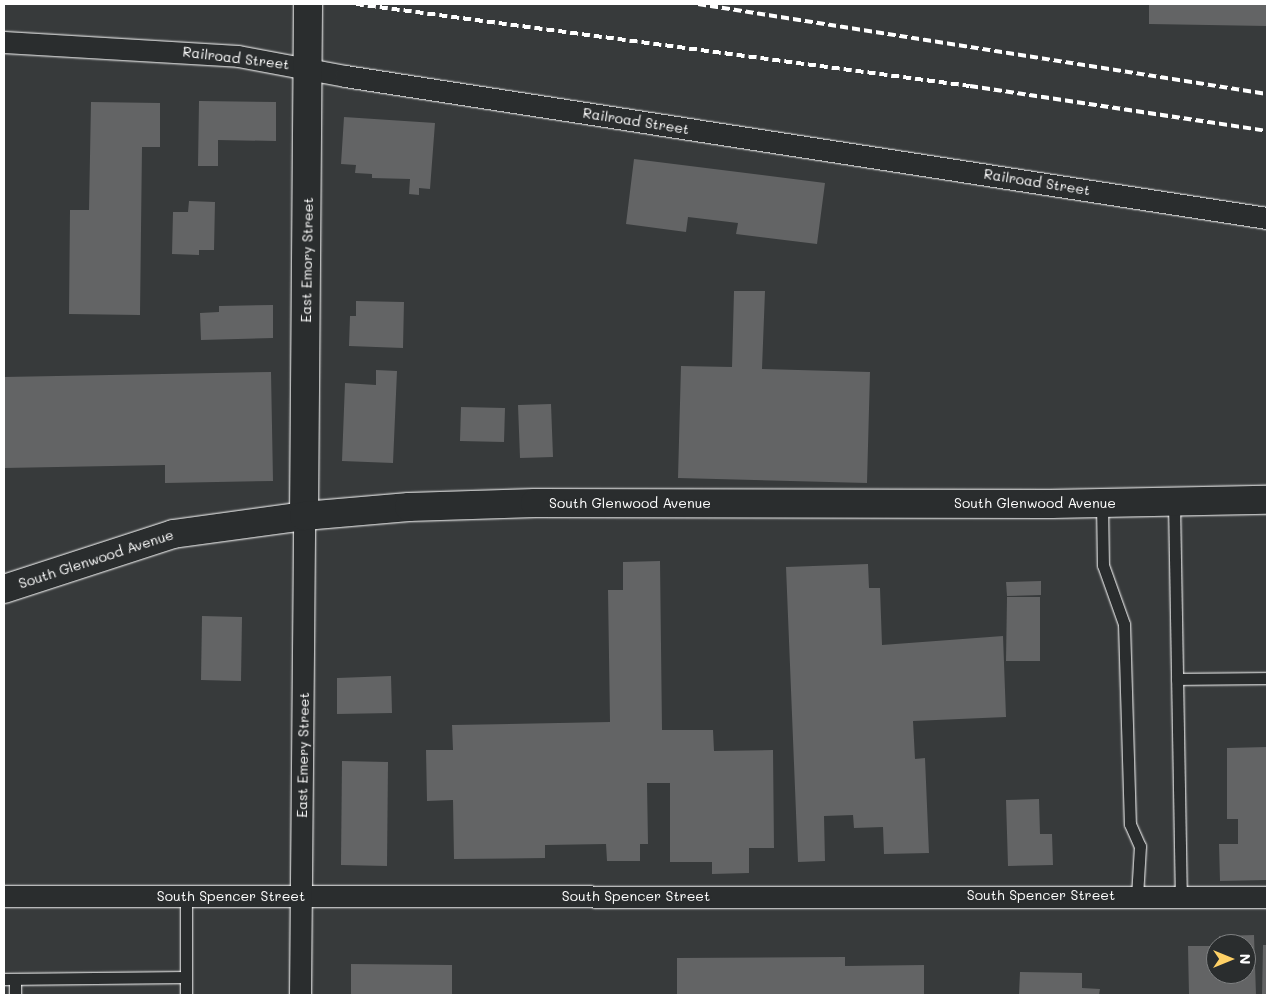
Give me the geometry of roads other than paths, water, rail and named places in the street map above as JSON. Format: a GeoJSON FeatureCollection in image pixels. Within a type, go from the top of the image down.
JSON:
{"type":"FeatureCollection","features":[{"type":"Feature","properties":{"kind":"main road","name":"East Emory Street"},"geometry":{"type":"LineString","coordinates":[[304,516],[308,4]]}},
{"type":"Feature","properties":{"kind":"main road","name":"South Glenwood Avenue"},"geometry":{"type":"LineString","coordinates":[[4,588],[173,534],[304,516],[409,507],[535,503],[1102,503],[1267,500]]}},
{"type":"Feature","properties":{"kind":"street","name":"Railroad Street"},"geometry":{"type":"LineString","coordinates":[[4,42],[238,56],[308,67],[345,76],[1267,218]]}},
{"type":"Feature","properties":{"kind":"street","name":"East Emery Street"},"geometry":{"type":"LineString","coordinates":[[300,995],[305,664],[304,516]]}},
{"type":"Feature","properties":{"kind":"street","name":"South Spencer Street"},"geometry":{"type":"LineString","coordinates":[[4,896],[1267,897]]}},
{"type":"Feature","properties":{"kind":"lane"},"geometry":{"type":"LineString","coordinates":[[1174,502],[1181,896]]}},
{"type":"Feature","properties":{"kind":"lane"},"geometry":{"type":"LineString","coordinates":[[1102,503],[1103,565],[1124,624],[1130,824],[1140,846],[1137,896]]}},
{"type":"Feature","properties":{"kind":"lane"},"geometry":{"type":"LineString","coordinates":[[1177,679],[1267,678]]}},
{"type":"Feature","properties":{"kind":"lane"},"geometry":{"type":"LineString","coordinates":[[186,896],[186,995]]}},
{"type":"Feature","properties":{"kind":"lane"},"geometry":{"type":"LineString","coordinates":[[15,995],[9,979],[186,977]]}},
{"type":"Feature","properties":{"kind":"railway"},"geometry":{"type":"LineString","coordinates":[[356,4],[970,86],[1267,131]]}},
{"type":"Feature","properties":{"kind":"railway"},"geometry":{"type":"LineString","coordinates":[[698,4],[1267,94]]}}]}
